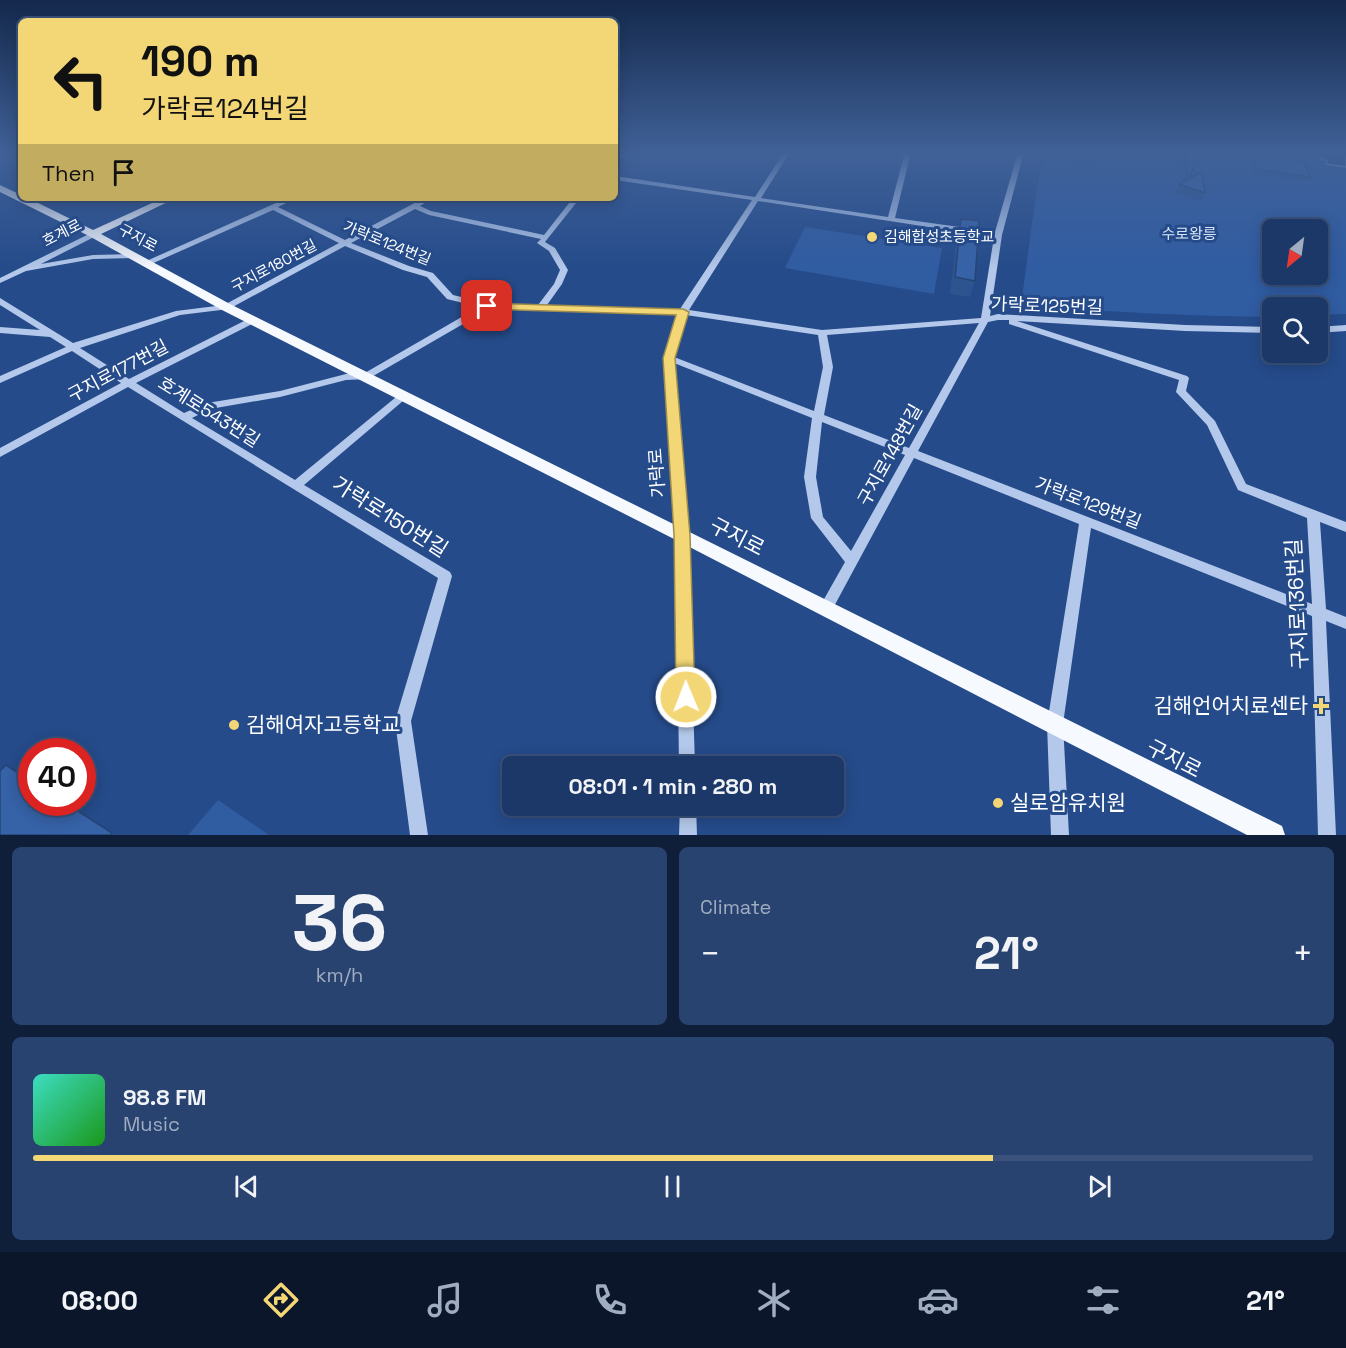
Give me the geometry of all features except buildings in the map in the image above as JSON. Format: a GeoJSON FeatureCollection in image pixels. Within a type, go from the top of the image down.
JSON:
{"type":"FeatureCollection","features":[{"type":"Feature","properties":{"kind":"main road","name":"구지로"},"geometry":{"type":"LineString","coordinates":[[26,201],[93,234],[226,307],[405,395],[1273,835]]}},
{"type":"Feature","properties":{"kind":"main road","name":"호계로"},"geometry":{"type":"LineString","coordinates":[[93,234],[164,201]]}},
{"type":"Feature","properties":{"kind":"street"},"geometry":{"type":"LineString","coordinates":[[698,191],[998,235]]}},
{"type":"Feature","properties":{"kind":"street","name":"가락로"},"geometry":{"type":"LineString","coordinates":[[687,756],[682,535],[669,358],[683,312],[762,191]]}},
{"type":"Feature","properties":{"kind":"street"},"geometry":{"type":"LineString","coordinates":[[891,220],[898,191]]}},
{"type":"Feature","properties":{"kind":"street"},"geometry":{"type":"LineString","coordinates":[[985,320],[998,235],[1010,191]]}},
{"type":"Feature","properties":{"kind":"street"},"geometry":{"type":"LineString","coordinates":[[23,269],[93,258],[140,259],[286,201]]}},
{"type":"Feature","properties":{"kind":"street","name":"구지로180번길"},"geometry":{"type":"LineString","coordinates":[[226,307],[424,201]]}},
{"type":"Feature","properties":{"kind":"street"},"geometry":{"type":"LineString","coordinates":[[540,308],[558,285],[564,270],[552,250],[541,243],[574,201]]}},
{"type":"Feature","properties":{"kind":"street"},"geometry":{"type":"LineString","coordinates":[[415,206],[429,213],[544,237]]}},
{"type":"Feature","properties":{"kind":"street","name":"가락로124번길"},"geometry":{"type":"LineString","coordinates":[[273,207],[346,243],[406,268],[430,275],[450,297],[487,306],[683,312]]}},
{"type":"Feature","properties":{"kind":"street","name":"호계로"},"geometry":{"type":"LineString","coordinates":[[0,281],[93,234]]}},
{"type":"Feature","properties":{"kind":"street","name":"호계로543번길"},"geometry":{"type":"LineString","coordinates":[[0,301],[75,346],[184,418],[297,485]]}},
{"type":"Feature","properties":{"kind":"street"},"geometry":{"type":"LineString","coordinates":[[365,377],[487,306]]}},
{"type":"Feature","properties":{"kind":"street"},"geometry":{"type":"LineString","coordinates":[[0,380],[75,346],[179,313],[226,307]]}},
{"type":"Feature","properties":{"kind":"street","name":"가락로125번길"},"geometry":{"type":"LineString","coordinates":[[683,312],[822,333],[985,320],[998,317],[1185,328],[1262,330]]}},
{"type":"Feature","properties":{"kind":"street","name":"구지로136번길"},"geometry":{"type":"LineString","coordinates":[[998,317],[1184,378],[1181,392],[1211,423],[1242,487],[1346,527]]}},
{"type":"Feature","properties":{"kind":"street","name":"구지로177번길"},"geometry":{"type":"LineString","coordinates":[[0,453],[130,382],[253,320]]}},
{"type":"Feature","properties":{"kind":"street","name":"구지로148번길"},"geometry":{"type":"LineString","coordinates":[[826,608],[985,320]]}},
{"type":"Feature","properties":{"kind":"street"},"geometry":{"type":"LineString","coordinates":[[1328,329],[1346,328]]}},
{"type":"Feature","properties":{"kind":"street","name":"호계로543번길"},"geometry":{"type":"LineString","coordinates":[[0,330],[55,334]]}},
{"type":"Feature","properties":{"kind":"street"},"geometry":{"type":"LineString","coordinates":[[822,333],[828,367],[818,416],[810,477],[818,518],[852,561]]}},
{"type":"Feature","properties":{"kind":"street","name":"가락로129번길"},"geometry":{"type":"LineString","coordinates":[[669,358],[1346,623]]}},
{"type":"Feature","properties":{"kind":"street","name":"구지로"},"geometry":{"type":"LineString","coordinates":[[184,418],[207,406],[280,394],[346,377],[365,377]]}},
{"type":"Feature","properties":{"kind":"street","name":"가락로150번길"},"geometry":{"type":"LineString","coordinates":[[405,395],[297,485],[445,576],[403,721],[419,835]]}},
{"type":"Feature","properties":{"kind":"street","name":"구지로136번길"},"geometry":{"type":"LineString","coordinates":[[1313,515],[1327,835]]}},
{"type":"Feature","properties":{"kind":"street"},"geometry":{"type":"LineString","coordinates":[[1060,835],[1055,724],[1086,521]]}},
{"type":"Feature","properties":{"kind":"street"},"geometry":{"type":"LineString","coordinates":[[688,816],[688,835]]}},
{"type":"Feature","properties":{"kind":"green space","name":"수로왕릉"},"geometry":{"type":"Polygon","coordinates":[[[1037,191],[1346,191],[1346,314],[1328,315],[1328,297],[1262,297],[1262,317],[1115,312],[1021,305],[1037,191]]]}},
{"type":"Feature","properties":{"kind":"green space"},"geometry":{"type":"Polygon","coordinates":[[[805,227],[942,248],[934,294],[785,268],[805,227]]]}},
{"type":"Feature","properties":{"kind":"green space"},"geometry":{"type":"Polygon","coordinates":[[[218,800],[269,835],[188,835],[218,800]]]}},
{"type":"Feature","properties":{"kind":"place","name":"김해합성초등학교"},"geometry":{"type":"Point","coordinates":[872,237]}},
{"type":"Feature","properties":{"kind":"place","name":"김해언어치료센타"},"geometry":{"type":"Point","coordinates":[1321,706]}},
{"type":"Feature","properties":{"kind":"place","name":"김해여자고등학교"},"geometry":{"type":"Point","coordinates":[234,725]}},
{"type":"Feature","properties":{"kind":"place","name":"실로암유치원"},"geometry":{"type":"Point","coordinates":[998,803]}},
{"type":"Feature","properties":{"kind":"route"},"geometry":{"type":"LineString","coordinates":[[487,306],[683,312],[669,358],[682,535],[686,697]]}}]}
